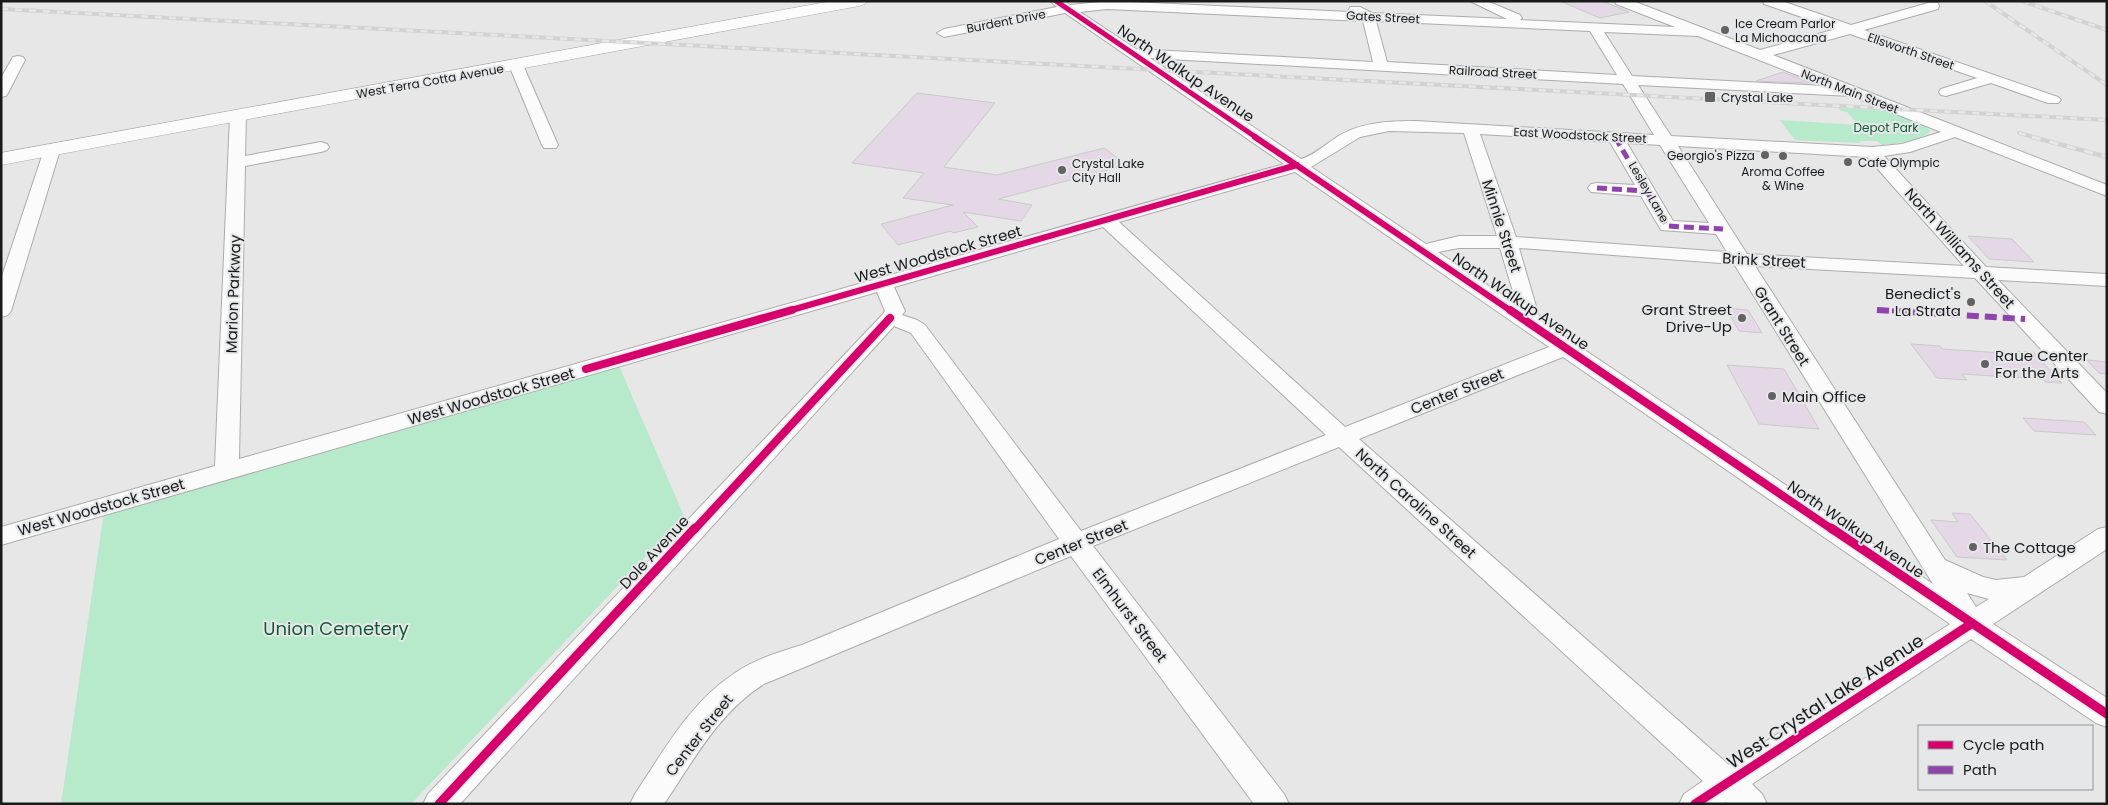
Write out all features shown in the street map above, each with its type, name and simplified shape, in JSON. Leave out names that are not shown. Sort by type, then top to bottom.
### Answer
[{"type":"main road","name":"West Terra Cotta Avenue","points":[[1,159],[859,1]]},
{"type":"street","points":[[1336,1],[1368,16],[1381,66]]},
{"type":"street","points":[[1476,1],[1527,24]]},
{"type":"street","name":"Ellsworth Street","points":[[1769,1],[2053,100]]},
{"type":"street","points":[[1759,55],[1933,6],[1918,1]]},
{"type":"street","name":"North Main Street","points":[[1629,2],[1700,32],[2107,191]]},
{"type":"street","name":"Gates Street","points":[[1062,5],[1168,4],[1700,32]]},
{"type":"street","name":"Burdent Drive","points":[[944,33],[1062,5]]},
{"type":"street","name":"North Walkup Avenue","points":[[1062,5],[1971,624],[2107,714]]},
{"type":"street","name":"Grant Street","points":[[1594,27],[1668,140],[1723,229],[1739,259],[1971,624]]},
{"type":"street","name":"Railroad Street","points":[[1131,52],[1854,92]]},
{"type":"street","points":[[1,93],[18,60]]},
{"type":"street","points":[[516,65],[550,145]]},
{"type":"street","points":[[1946,92],[1991,79]]},
{"type":"street","name":"Marion Parkway","points":[[227,472],[238,116]]},
{"type":"street","name":"East Woodstock Street","points":[[1297,165],[1319,158],[1345,139],[1366,130],[1395,126],[1872,152]]},
{"type":"street","name":"Minnie Street","points":[[1470,129],[1508,242],[1529,312],[1530,323]]},
{"type":"street","points":[[1872,152],[1904,149],[1955,132]]},
{"type":"street","name":"Lesley Lane","points":[[1615,137],[1667,226],[1723,229]]},
{"type":"street","points":[[237,162],[321,147]]},
{"type":"street","points":[[1,311],[52,150]]},
{"type":"street","name":"North Williams Street","points":[[1872,152],[1981,273],[2107,407]]},
{"type":"street","name":"West Woodstock Street","points":[[1,536],[1297,165]]},
{"type":"street","points":[[1596,188],[1647,191]]},
{"type":"street","name":"North Caroline Street","points":[[1106,220],[1750,804]]},
{"type":"street","name":"Brink Street","points":[[1424,251],[1441,245],[1460,242],[1508,242],[1739,259],[2107,280]]},
{"type":"street","points":[[882,284],[894,306],[895,311],[890,318]]},
{"type":"street","name":"Elmhurst Street","points":[[890,318],[910,324],[918,329],[1076,543],[1273,804]]},
{"type":"street","name":"Dole Avenue","points":[[439,804],[890,318]]},
{"type":"street","name":"Center Street","points":[[646,804],[720,703],[737,687],[759,673],[781,663],[810,654],[1076,543],[1566,348]]},
{"type":"street","name":"West Crystal Lake Avenue","points":[[1696,804],[2107,536]]},
{"type":"street","points":[[1934,565],[1978,586],[1996,590],[2028,587]]},
{"type":"green space","name":"Depot Park","points":[[1838,108],[1889,111],[1926,126],[1930,131],[1915,139],[1882,145],[1877,141],[1859,141],[1861,143],[1795,140],[1780,120],[1858,125],[1847,112],[1841,111]]},
{"type":"green space","name":"Union Cemetery","points":[[619,366],[684,516],[411,804],[61,804],[104,512]]},
{"type":"building","points":[[1560,1],[1602,1],[1629,12],[1600,18]]},
{"type":"building","points":[[1783,72],[1811,83],[1756,81]]},
{"type":"building","name":"Crystal Lake City Hall","points":[[917,93],[995,103],[944,167],[997,175],[1104,148],[1127,165],[998,199],[1032,205],[1021,221],[963,212],[978,227],[953,233],[951,231],[898,245],[881,224],[953,205],[903,198],[924,173],[852,163]]},
{"type":"building","points":[[1968,236],[2012,239],[2034,262],[1989,259]]},
{"type":"building","name":"Grant Street Drive-Up","points":[[1726,308],[1748,310],[1762,333],[1739,331]]},
{"type":"building","name":"Raue Center For the Arts","points":[[1911,344],[1940,346],[1942,349],[2019,354],[2017,351],[2034,353],[2062,383],[2045,382],[2043,379],[1962,374],[1967,380],[1937,378]]},
{"type":"building","points":[[2087,360],[2107,362],[2107,374],[2099,373]]},
{"type":"building","name":"Main Office","points":[[1727,365],[1784,369],[1819,429],[1759,424]]},
{"type":"building","points":[[2023,418],[2084,422],[2096,435],[2034,431]]},
{"type":"building","name":"The Cottage","points":[[1952,513],[1970,514],[2007,560],[1957,557],[1931,520],[1958,522]]},
{"type":"railway","points":[[1985,1],[2107,85]]},
{"type":"railway","points":[[2022,1],[2107,30]]},
{"type":"railway","points":[[1,9],[2107,120]]},
{"type":"railway","points":[[2019,133],[2037,138]]},
{"type":"railway","points":[[2032,137],[2107,157]]},
{"type":"marked path","points":[[1615,137],[1667,226],[1723,229]]},
{"type":"marked path","points":[[1597,188],[1647,191]]},
{"type":"marked path","points":[[1877,310],[2025,319]]},
{"type":"cycle path","points":[[1056,1],[1971,624],[2107,714]]},
{"type":"cycle path","points":[[586,369],[1297,165]]},
{"type":"cycle path","points":[[439,804],[890,318]]},
{"type":"cycle path","points":[[1695,804],[1971,624]]},
{"type":"place","name":"Ice Cream Parlor La Michoacana","points":[[1725,30]]},
{"type":"place","name":"Crystal Lake","points":[[1710,97]]},
{"type":"place","name":"Georgio's Pizza","points":[[1765,155]]},
{"type":"place","name":"Aroma Coffee & Wine","points":[[1783,156]]},
{"type":"place","name":"Cafe Olympic","points":[[1848,162]]},
{"type":"place","name":"Crystal Lake City Hall","points":[[1062,170]]},
{"type":"place","name":"Benedict's La Strata","points":[[1971,302]]},
{"type":"place","name":"Grant Street Drive-Up","points":[[1742,318]]},
{"type":"place","name":"Raue Center For the Arts","points":[[1985,364]]},
{"type":"place","name":"Main Office","points":[[1772,396]]},
{"type":"place","name":"The Cottage","points":[[1973,547]]}]
